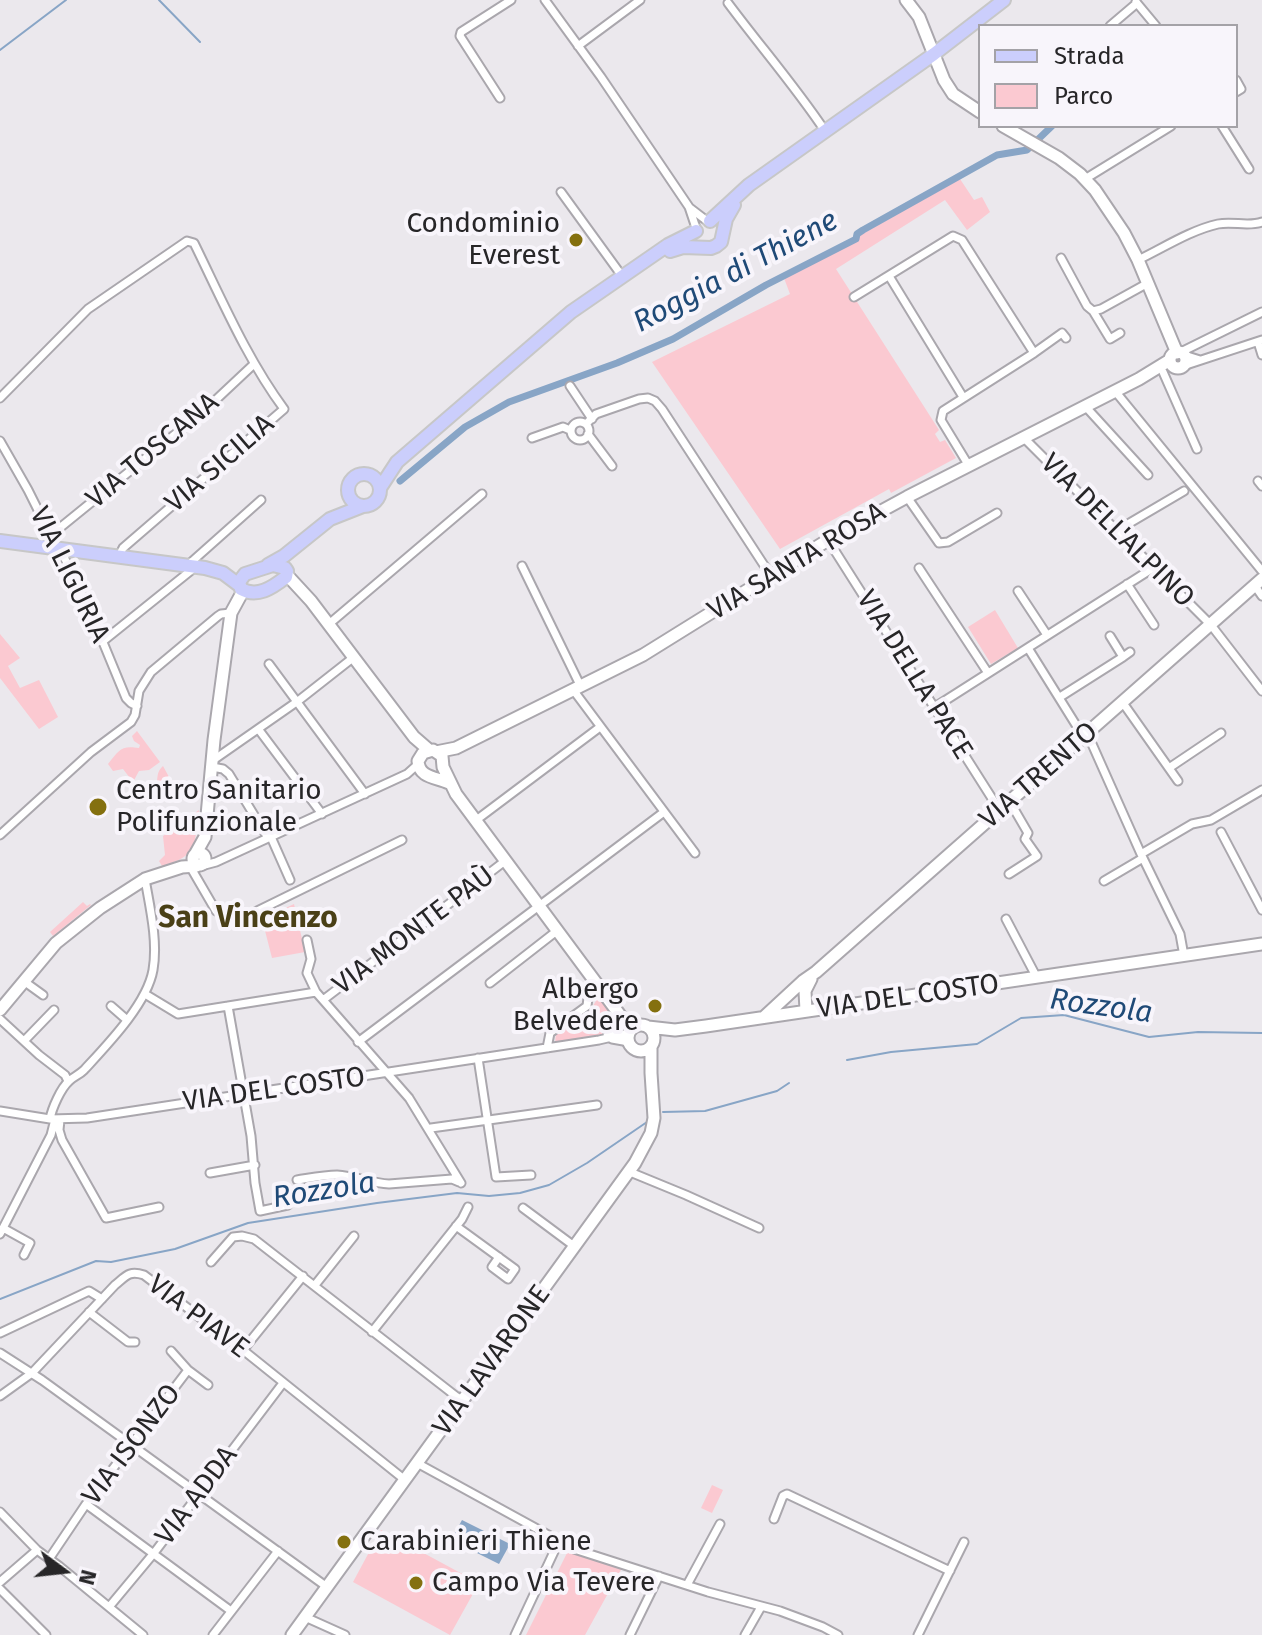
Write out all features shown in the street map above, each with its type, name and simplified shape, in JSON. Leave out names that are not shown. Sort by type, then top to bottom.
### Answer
[{"type":"main road","points":[[0,541],[196,566],[261,568],[302,542],[330,519],[375,501],[397,462],[571,312],[702,225],[742,192],[1004,0]]},
{"type":"main road","points":[[650,257],[683,247],[711,248],[718,245],[728,215],[742,192]]},
{"type":"main road","points":[[702,225],[719,225],[723,232]]},
{"type":"main road","points":[[702,225],[697,241],[703,247]]},
{"type":"main road","points":[[330,519],[348,494],[353,478],[397,462]]},
{"type":"main road","points":[[364,474],[376,479],[380,488]]},
{"type":"main road","points":[[348,494],[354,502],[363,506]]},
{"type":"main road","points":[[196,566],[223,573],[241,588],[260,592],[287,573],[291,558],[302,542]]},
{"type":"main road","points":[[241,588],[241,579],[245,574],[261,568],[277,565],[285,568],[287,573]]},
{"type":"street","points":[[500,98],[460,36],[461,32],[511,0]]},
{"type":"street","points":[[545,0],[702,225]]},
{"type":"street","points":[[578,46],[640,0]]},
{"type":"street","points":[[906,0],[919,17],[944,80],[953,94],[978,111]]},
{"type":"street","points":[[1112,24],[1136,2],[1154,24]]},
{"type":"street","points":[[728,3],[797,89],[825,131]]},
{"type":"street","points":[[1006,128],[1059,158],[1095,190],[1138,260],[1177,356]]},
{"type":"street","points":[[1085,179],[1168,128]]},
{"type":"street","points":[[1223,128],[1249,169]]},
{"type":"street","points":[[561,192],[622,276]]},
{"type":"street","points":[[1138,260],[1217,224],[1260,226]]},
{"type":"street","points":[[854,297],[953,236],[959,238],[1034,353]]},
{"type":"street","points":[[0,398],[88,309],[187,241],[194,243],[254,364]]},
{"type":"street","points":[[1061,258],[1087,306],[1110,339],[1120,333]]},
{"type":"street","points":[[889,276],[963,397]]},
{"type":"street","points":[[1093,311],[1148,283]]},
{"type":"street","points":[[1177,356],[1262,312]]},
{"type":"street","points":[[969,466],[941,420],[943,411],[1062,333],[1066,338]]},
{"type":"street","points":[[1177,356],[1200,360],[1260,341],[1262,355]]},
{"type":"street","name":"VIA SANTA ROSA","points":[[1139,379],[1163,372],[1177,356]]},
{"type":"street","name":"VIA SANTA ROSA","points":[[427,762],[643,655],[828,540],[1139,379],[1177,356]]},
{"type":"street","name":"VIA TOSCANA","points":[[51,535],[205,410],[254,364]]},
{"type":"street","name":"VIA SICILIA","points":[[119,556],[123,548],[284,409],[254,364]]},
{"type":"street","points":[[1163,372],[1197,449]]},
{"type":"street","points":[[532,438],[563,427],[579,440],[585,439],[589,421],[570,386]]},
{"type":"street","points":[[1115,391],[1262,571]]},
{"type":"street","points":[[570,430],[575,422],[589,421],[596,414],[639,399],[655,401],[771,576]]},
{"type":"street","points":[[1085,406],[1148,475]]},
{"type":"street","points":[[588,434],[612,466]]},
{"type":"street","name":"VIA DELL'ALPINO","points":[[1023,437],[1211,625],[1262,691]]},
{"type":"street","name":"VIA LIGURIA","points":[[0,441],[93,618],[126,698],[137,706]]},
{"type":"street","points":[[1116,531],[1184,491]]},
{"type":"street","points":[[329,624],[482,494]]},
{"type":"street","points":[[907,497],[939,543],[948,542],[997,513]]},
{"type":"street","points":[[102,642],[196,566],[261,500]]},
{"type":"street","name":"VIA DELLA PACE","points":[[828,540],[1000,811]]},
{"type":"street","points":[[522,566],[578,689],[600,727],[695,853]]},
{"type":"street","points":[[919,568],[988,673]]},
{"type":"street","points":[[935,707],[1153,568]]},
{"type":"street","points":[[287,573],[414,737],[427,762],[449,783],[636,1034],[644,1050],[675,1030]]},
{"type":"street","points":[[1127,584],[1154,625]]},
{"type":"street","points":[[274,585],[291,590],[317,610]]},
{"type":"street","name":"VIA TRENTO","points":[[764,1017],[1211,625],[1260,587]]},
{"type":"street","points":[[241,588],[226,614],[205,837],[195,862],[213,907],[216,911],[241,919],[402,840]]},
{"type":"street","points":[[1018,591],[1047,635]]},
{"type":"street","points":[[0,835],[91,752],[131,722],[139,691],[151,672],[260,592]]},
{"type":"street","points":[[1060,697],[1127,655],[1110,636]]},
{"type":"street","points":[[1028,648],[1077,727],[1092,744],[1180,934],[1184,956]]},
{"type":"street","points":[[212,764],[354,657]]},
{"type":"street","points":[[269,664],[365,794]]},
{"type":"street","points":[[1123,703],[1178,781]]},
{"type":"street","points":[[475,821],[600,727]]},
{"type":"street","points":[[259,730],[322,814]]},
{"type":"street","points":[[1169,768],[1221,733]]},
{"type":"street","name":"VIA SANTA ROSA","points":[[443,765],[456,748]]},
{"type":"street","points":[[0,1010],[71,930],[123,891],[145,879],[195,862],[219,860],[442,756],[449,783]]},
{"type":"street","points":[[212,764],[229,774],[270,838],[290,880]]},
{"type":"street","points":[[1104,881],[1192,824],[1211,820],[1262,790]]},
{"type":"street","points":[[1009,874],[1037,856],[1025,839],[1028,833],[1010,802]]},
{"type":"street","points":[[358,1042],[664,812]]},
{"type":"street","points":[[1221,832],[1262,910]]},
{"type":"street","name":"VIA MONTE PAÙ","points":[[323,1000],[505,861]]},
{"type":"street","points":[[145,879],[154,939],[149,986],[136,1010],[80,1075],[68,1081],[54,1105],[62,1140],[106,1218],[159,1207]]},
{"type":"street","points":[[1006,919],[1037,978]]},
{"type":"street","points":[[490,983],[558,930]]},
{"type":"street","points":[[297,1180],[335,1175],[367,1179],[379,1184],[452,1179],[461,1183],[409,1098],[316,992],[307,973],[311,959],[307,940]]},
{"type":"street","name":"VIA DEL COSTO","points":[[0,1111],[55,1119],[87,1118],[602,1039],[621,1040],[636,1034],[1262,944]]},
{"type":"street","points":[[806,1011],[805,991],[816,972]]},
{"type":"street","points":[[25,982],[43,995]]},
{"type":"street","points":[[145,994],[178,1014],[316,992]]},
{"type":"street","points":[[547,1048],[550,1033],[587,1006],[588,998],[584,992]]},
{"type":"street","points":[[789,994],[788,1002],[793,1013]]},
{"type":"street","points":[[602,1039],[614,1032],[617,1026],[613,1004]]},
{"type":"street","points":[[111,1006],[127,1020]]},
{"type":"street","points":[[228,1006],[260,1211],[288,1205]]},
{"type":"street","points":[[24,1041],[54,1010]]},
{"type":"street","points":[[0,1019],[65,1075],[68,1081]]},
{"type":"street","points":[[636,1034],[653,1033],[652,1044]]},
{"type":"street","name":"VIA LAVARONE","points":[[636,1034],[651,1073]]},
{"type":"street","name":"VIA LAVARONE","points":[[292,1635],[630,1172],[651,1133],[654,1118],[652,1044]]},
{"type":"street","points":[[478,1058],[496,1177],[531,1175]]},
{"type":"street","points":[[431,1128],[597,1105]]},
{"type":"street","points":[[24,1255],[30,1243],[1,1231],[51,1135],[55,1119]]},
{"type":"street","points":[[210,1173],[255,1165]]},
{"type":"street","points":[[630,1172],[759,1228]]},
{"type":"street","points":[[372,1332],[462,1219],[468,1207]]},
{"type":"street","points":[[523,1208],[574,1246]]},
{"type":"street","points":[[456,1226],[499,1257]]},
{"type":"street","points":[[315,1285],[354,1236]]},
{"type":"street","points":[[211,1262],[233,1237],[254,1239],[463,1400]]},
{"type":"street","name":"VIA PIAVE","points":[[0,1396],[32,1373],[130,1273],[144,1275],[405,1480]]},
{"type":"street","points":[[243,1350],[303,1276]]},
{"type":"street","points":[[0,1333],[89,1291],[102,1299]]},
{"type":"street","points":[[89,1312],[128,1342],[135,1342]]},
{"type":"street","name":"VIA ISONZO","points":[[171,1351],[188,1370],[208,1385]]},
{"type":"street","points":[[0,1353],[327,1587]]},
{"type":"street","name":"VIA ISONZO","points":[[49,1559],[86,1504],[188,1370]]},
{"type":"street","name":"VIA ADDA","points":[[109,1607],[154,1553],[283,1383]]},
{"type":"street","points":[[417,1463],[574,1549],[780,1611],[838,1635]]},
{"type":"street","points":[[774,1519],[783,1496],[787,1494],[950,1571]]},
{"type":"street","points":[[86,1504],[231,1611]]},
{"type":"street","points":[[0,1512],[37,1550],[143,1635]]},
{"type":"street","points":[[687,1585],[720,1524]]},
{"type":"street","points":[[515,1635],[559,1541]]},
{"type":"street","points":[[918,1635],[964,1542]]},
{"type":"street","points":[[0,1582],[37,1550]]},
{"type":"street","points":[[213,1635],[278,1551]]},
{"type":"street","points":[[630,1635],[659,1576]]},
{"type":"street","points":[[0,1589],[46,1635]]},
{"type":"street","points":[[745,1635],[761,1607]]},
{"type":"street","points":[[305,1617],[345,1635]]},
{"type":"green space","points":[[960,179],[974,200],[982,197],[990,212],[967,230],[945,200],[836,269],[939,430],[935,434],[940,442],[945,440],[956,458],[891,493],[889,489],[780,549],[652,362],[790,294],[784,278]]},
{"type":"green space","points":[[995,610],[1018,648],[991,664],[968,627]]},
{"type":"green space","points":[[0,634],[20,658],[8,666],[20,688],[39,680],[58,717],[39,729],[0,678]]},
{"type":"green space","points":[[137,731],[160,762],[149,770],[139,771],[133,782],[123,769],[113,771],[108,764],[121,750],[139,748],[132,736]]},
{"type":"green space","points":[[163,766],[175,788],[161,799],[154,790]]},
{"type":"green space","points":[[199,810],[195,840],[189,853],[162,866],[159,861],[165,855],[163,836]]},
{"type":"green space","points":[[83,902],[91,905],[53,936],[50,932]]},
{"type":"green space","points":[[294,904],[305,952],[272,958],[262,919]]},
{"type":"green space","points":[[600,994],[615,1019],[615,1025],[607,1034],[555,1043],[556,1034],[593,1006]]},
{"type":"green space","points":[[712,1485],[723,1490],[712,1513],[701,1508]]},
{"type":"green space","name":"Campo Via Tevere","points":[[381,1530],[479,1583],[450,1635],[353,1582]]},
{"type":"green space","points":[[568,1551],[622,1568],[585,1635],[526,1635]]},
{"type":"water","points":[[462,1520],[510,1544],[499,1564],[451,1540]]},
{"type":"waterway","points":[[0,50],[66,0]]},
{"type":"waterway","points":[[159,0],[200,42]]},
{"type":"waterway","name":"Roggia di Thiene","points":[[400,481],[465,427],[509,402],[673,339],[766,285],[856,239],[863,230],[997,155],[1027,150],[1050,128]]},
{"type":"waterway","name":"Rozzola","points":[[847,1060],[891,1052],[977,1044],[1021,1018],[1064,1015],[1149,1037],[1198,1032],[1262,1033]]},
{"type":"waterway","name":"Rozzola","points":[[663,1112],[705,1111],[777,1091],[789,1083]]},
{"type":"waterway","name":"Rozzola","points":[[0,1299],[96,1261],[111,1262],[175,1249],[248,1223],[457,1193],[489,1196],[520,1193],[549,1185],[647,1122]]},
{"type":"place","name":"Condominio Everest","points":[[576,240]]},
{"type":"place","name":"Centro Sanitario Polifunzionale","points":[[98,807]]},
{"type":"place","name":"Albergo Belvedere","points":[[655,1006]]},
{"type":"place","name":"Carabinieri Thiene","points":[[344,1542]]},
{"type":"place","name":"Campo Via Tevere","points":[[416,1583]]},
{"type":"district","name":"San Vincenzo","points":[[248,919]]}]
